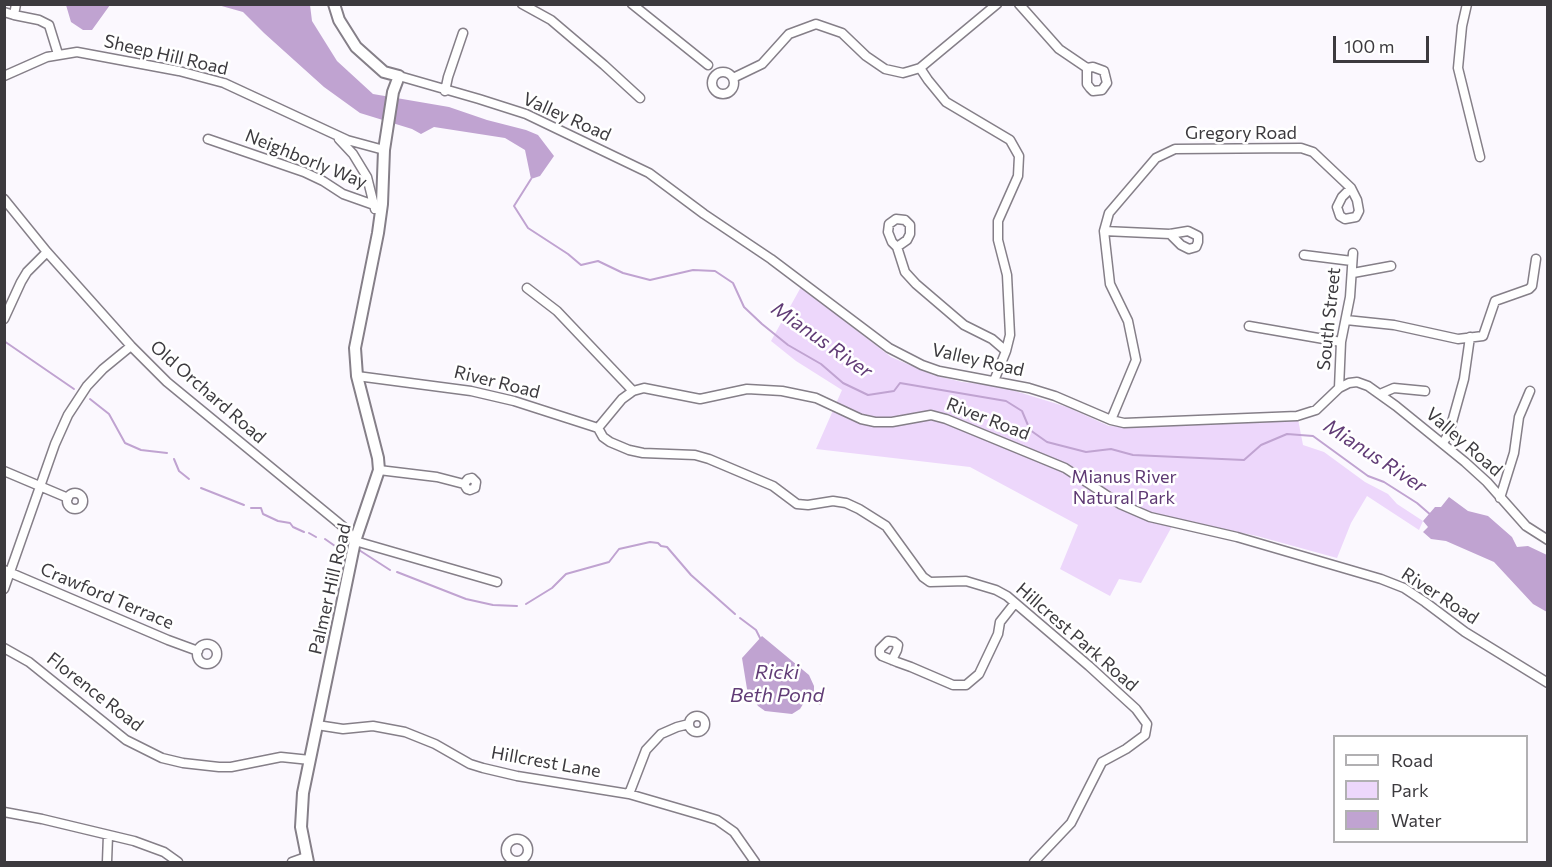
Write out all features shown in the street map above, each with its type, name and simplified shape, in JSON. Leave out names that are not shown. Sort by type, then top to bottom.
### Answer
[{"type":"main road","name":"Valley Road","points":[[334,4],[339,20],[356,47],[384,72],[399,76]]},
{"type":"main road","name":"Palmer Hill Road","points":[[307,860],[301,827],[301,805],[355,541],[379,470],[357,376],[356,348],[380,222],[384,150],[393,92],[399,76]]},
{"type":"street","points":[[16,4],[9,14],[39,20],[48,25],[58,54]]},
{"type":"street","points":[[522,4],[551,20],[604,64],[640,98]]},
{"type":"street","points":[[632,4],[708,65]]},
{"type":"street","points":[[733,78],[762,64],[789,34],[816,24],[842,33],[866,56],[885,69],[903,73],[920,68],[997,4]]},
{"type":"street","points":[[1019,4],[1059,49],[1087,68]]},
{"type":"street","points":[[1467,4],[1457,60],[1458,74],[1480,156]]},
{"type":"street","points":[[445,91],[463,33]]},
{"type":"street","name":"Sheep Hill Road","points":[[4,76],[58,54],[86,53],[196,75],[239,90],[347,140],[384,150]]},
{"type":"street","points":[[920,68],[946,102],[1010,140],[1019,156],[1018,176],[998,221],[998,240],[1007,285],[1010,335],[994,381]]},
{"type":"street","name":"Valley Road","points":[[399,76],[526,114],[649,173],[704,214],[771,259],[890,348],[939,371],[994,381],[1055,396],[1111,420],[1124,423],[1297,416],[1316,410],[1339,388],[1349,383],[1358,382],[1368,386],[1443,443],[1487,482],[1526,526],[1548,540]]},
{"type":"street","points":[[335,134],[352,153],[367,177],[374,205]]},
{"type":"street","name":"Neighborly Way","points":[[208,140],[304,172],[343,194],[374,205],[380,222]]},
{"type":"street","name":"Gregory Road","points":[[1104,231],[1109,213],[1156,158],[1175,149],[1300,148],[1313,152],[1351,188]]},
{"type":"street","name":"Old Orchard Road","points":[[4,199],[47,252],[131,346],[167,382],[346,529],[355,541]]},
{"type":"street","points":[[1111,420],[1136,360],[1128,321],[1110,284],[1104,231],[1170,234]]},
{"type":"street","points":[[897,248],[904,272],[916,284],[964,325],[992,339],[1006,351]]},
{"type":"street","points":[[4,319],[27,272],[47,252]]},
{"type":"street","name":"South Street","points":[[1304,255],[1352,257],[1353,273],[1341,342],[1339,388]]},
{"type":"street","points":[[1346,320],[1394,325],[1450,338],[1484,336],[1495,302],[1532,286],[1536,259]]},
{"type":"street","points":[[1353,273],[1391,266]]},
{"type":"street","points":[[527,288],[557,311],[633,391],[622,399],[598,428]]},
{"type":"street","points":[[1249,326],[1341,342]]},
{"type":"street","points":[[1443,443],[1449,433],[1464,379],[1470,337]]},
{"type":"street","points":[[4,589],[8,571],[55,444],[74,404],[103,369],[131,346]]},
{"type":"street","name":"River Road","points":[[357,376],[471,391],[514,401],[598,428]]},
{"type":"street","name":"River Road","points":[[633,391],[644,388],[654,389],[700,399],[747,389],[782,390],[816,398],[861,419],[875,422],[892,422],[931,416],[946,418],[1065,468],[1119,504],[1150,517],[1237,537],[1381,579],[1404,588],[1465,632],[1548,683]]},
{"type":"street","points":[[1380,394],[1394,388],[1425,391]]},
{"type":"street","points":[[1500,498],[1514,453],[1519,417],[1530,391]]},
{"type":"street","name":"Hillcrest Park Road","points":[[598,428],[610,442],[629,450],[643,453],[696,455],[709,459],[773,486],[797,504],[808,505],[833,501],[852,506],[886,526],[923,577],[930,582],[966,581],[996,590],[1015,603],[1122,696],[1136,710],[1147,728],[1143,738],[1102,762],[1071,823],[1034,862]]},
{"type":"street","points":[[379,470],[437,477],[464,484]]},
{"type":"street","points":[[4,471],[68,498]]},
{"type":"street","points":[[355,541],[497,582]]},
{"type":"street","name":"Crawford Terrace","points":[[8,571],[198,651]]},
{"type":"street","points":[[892,660],[953,685],[966,685],[979,674],[998,634],[1000,622],[1015,603]]},
{"type":"street","name":"Florence Road","points":[[4,648],[29,662],[126,740],[162,758],[219,767],[231,767],[281,757],[310,760]]},
{"type":"street","points":[[629,794],[646,750],[662,734],[689,724]]},
{"type":"street","name":"Hillcrest Lane","points":[[317,725],[343,729],[368,726],[389,728],[419,736],[470,764],[483,768],[517,776],[629,794],[717,820],[734,832],[755,862]]},
{"type":"street","points":[[4,812],[42,819],[151,847],[164,852],[178,862]]},
{"type":"street","points":[[107,862],[108,835]]},
{"type":"street","points":[[292,862],[307,860]]},
{"type":"green space","name":"Mianus River Natural Park","points":[[801,287],[891,357],[933,375],[962,382],[999,386],[1067,407],[1109,426],[1143,427],[1298,419],[1303,445],[1324,452],[1365,482],[1388,494],[1397,504],[1423,521],[1419,530],[1367,496],[1351,523],[1337,558],[1257,536],[1176,519],[1141,583],[1119,579],[1110,596],[1060,569],[1078,525],[970,467],[816,449],[842,390],[796,361],[771,341]]},
{"type":"water","points":[[66,4],[110,5],[92,30],[83,30],[71,22]]},
{"type":"water","points":[[218,5],[310,5],[312,21],[337,61],[373,94],[449,107],[526,130],[538,135],[554,156],[540,176],[531,179],[525,150],[505,138],[434,127],[421,134],[360,113],[324,87],[243,12]]},
{"type":"water","points":[[1449,497],[1468,511],[1488,516],[1512,537],[1517,547],[1528,546],[1547,555],[1547,612],[1533,604],[1494,562],[1446,541],[1431,539],[1423,532],[1428,527],[1423,521],[1435,507],[1441,507]]},
{"type":"water","name":"Ricki Beth Pond","points":[[762,636],[809,675],[814,686],[814,692],[808,696],[800,709],[792,714],[765,711],[758,706],[747,689],[742,658]]},
{"type":"waterway","name":"Mianus River","points":[[531,179],[514,206],[528,228],[581,265],[598,261],[623,273],[650,280],[693,270],[715,271],[733,283],[744,307],[762,324],[788,345],[821,364],[843,383],[868,395],[894,391],[900,383],[1006,401],[1022,411],[1030,430],[1047,442],[1086,452],[1111,449],[1133,455],[1244,460],[1261,445],[1287,434],[1313,436],[1368,476],[1384,482],[1417,503],[1432,516]]},
{"type":"waterway","points":[[4,341],[74,389]]},
{"type":"waterway","points":[[90,399],[109,414],[125,443],[141,450],[167,453]]},
{"type":"waterway","points":[[174,459],[179,471],[189,479]]},
{"type":"waterway","points":[[201,488],[244,505]]},
{"type":"waterway","points":[[251,508],[261,508],[263,514],[278,521],[290,523],[304,532]]},
{"type":"waterway","points":[[309,533],[316,537]]},
{"type":"waterway","points":[[325,539],[335,546],[346,548]]},
{"type":"waterway","points":[[526,604],[552,588],[566,574],[609,562],[619,549],[650,542],[667,547],[691,575],[735,614]]},
{"type":"waterway","points":[[359,550],[390,570]]},
{"type":"waterway","points":[[397,572],[466,599],[493,605],[517,606]]},
{"type":"waterway","points":[[740,618],[756,630],[760,638]]},
{"type":"waterway","points":[[809,694],[820,704]]}]
